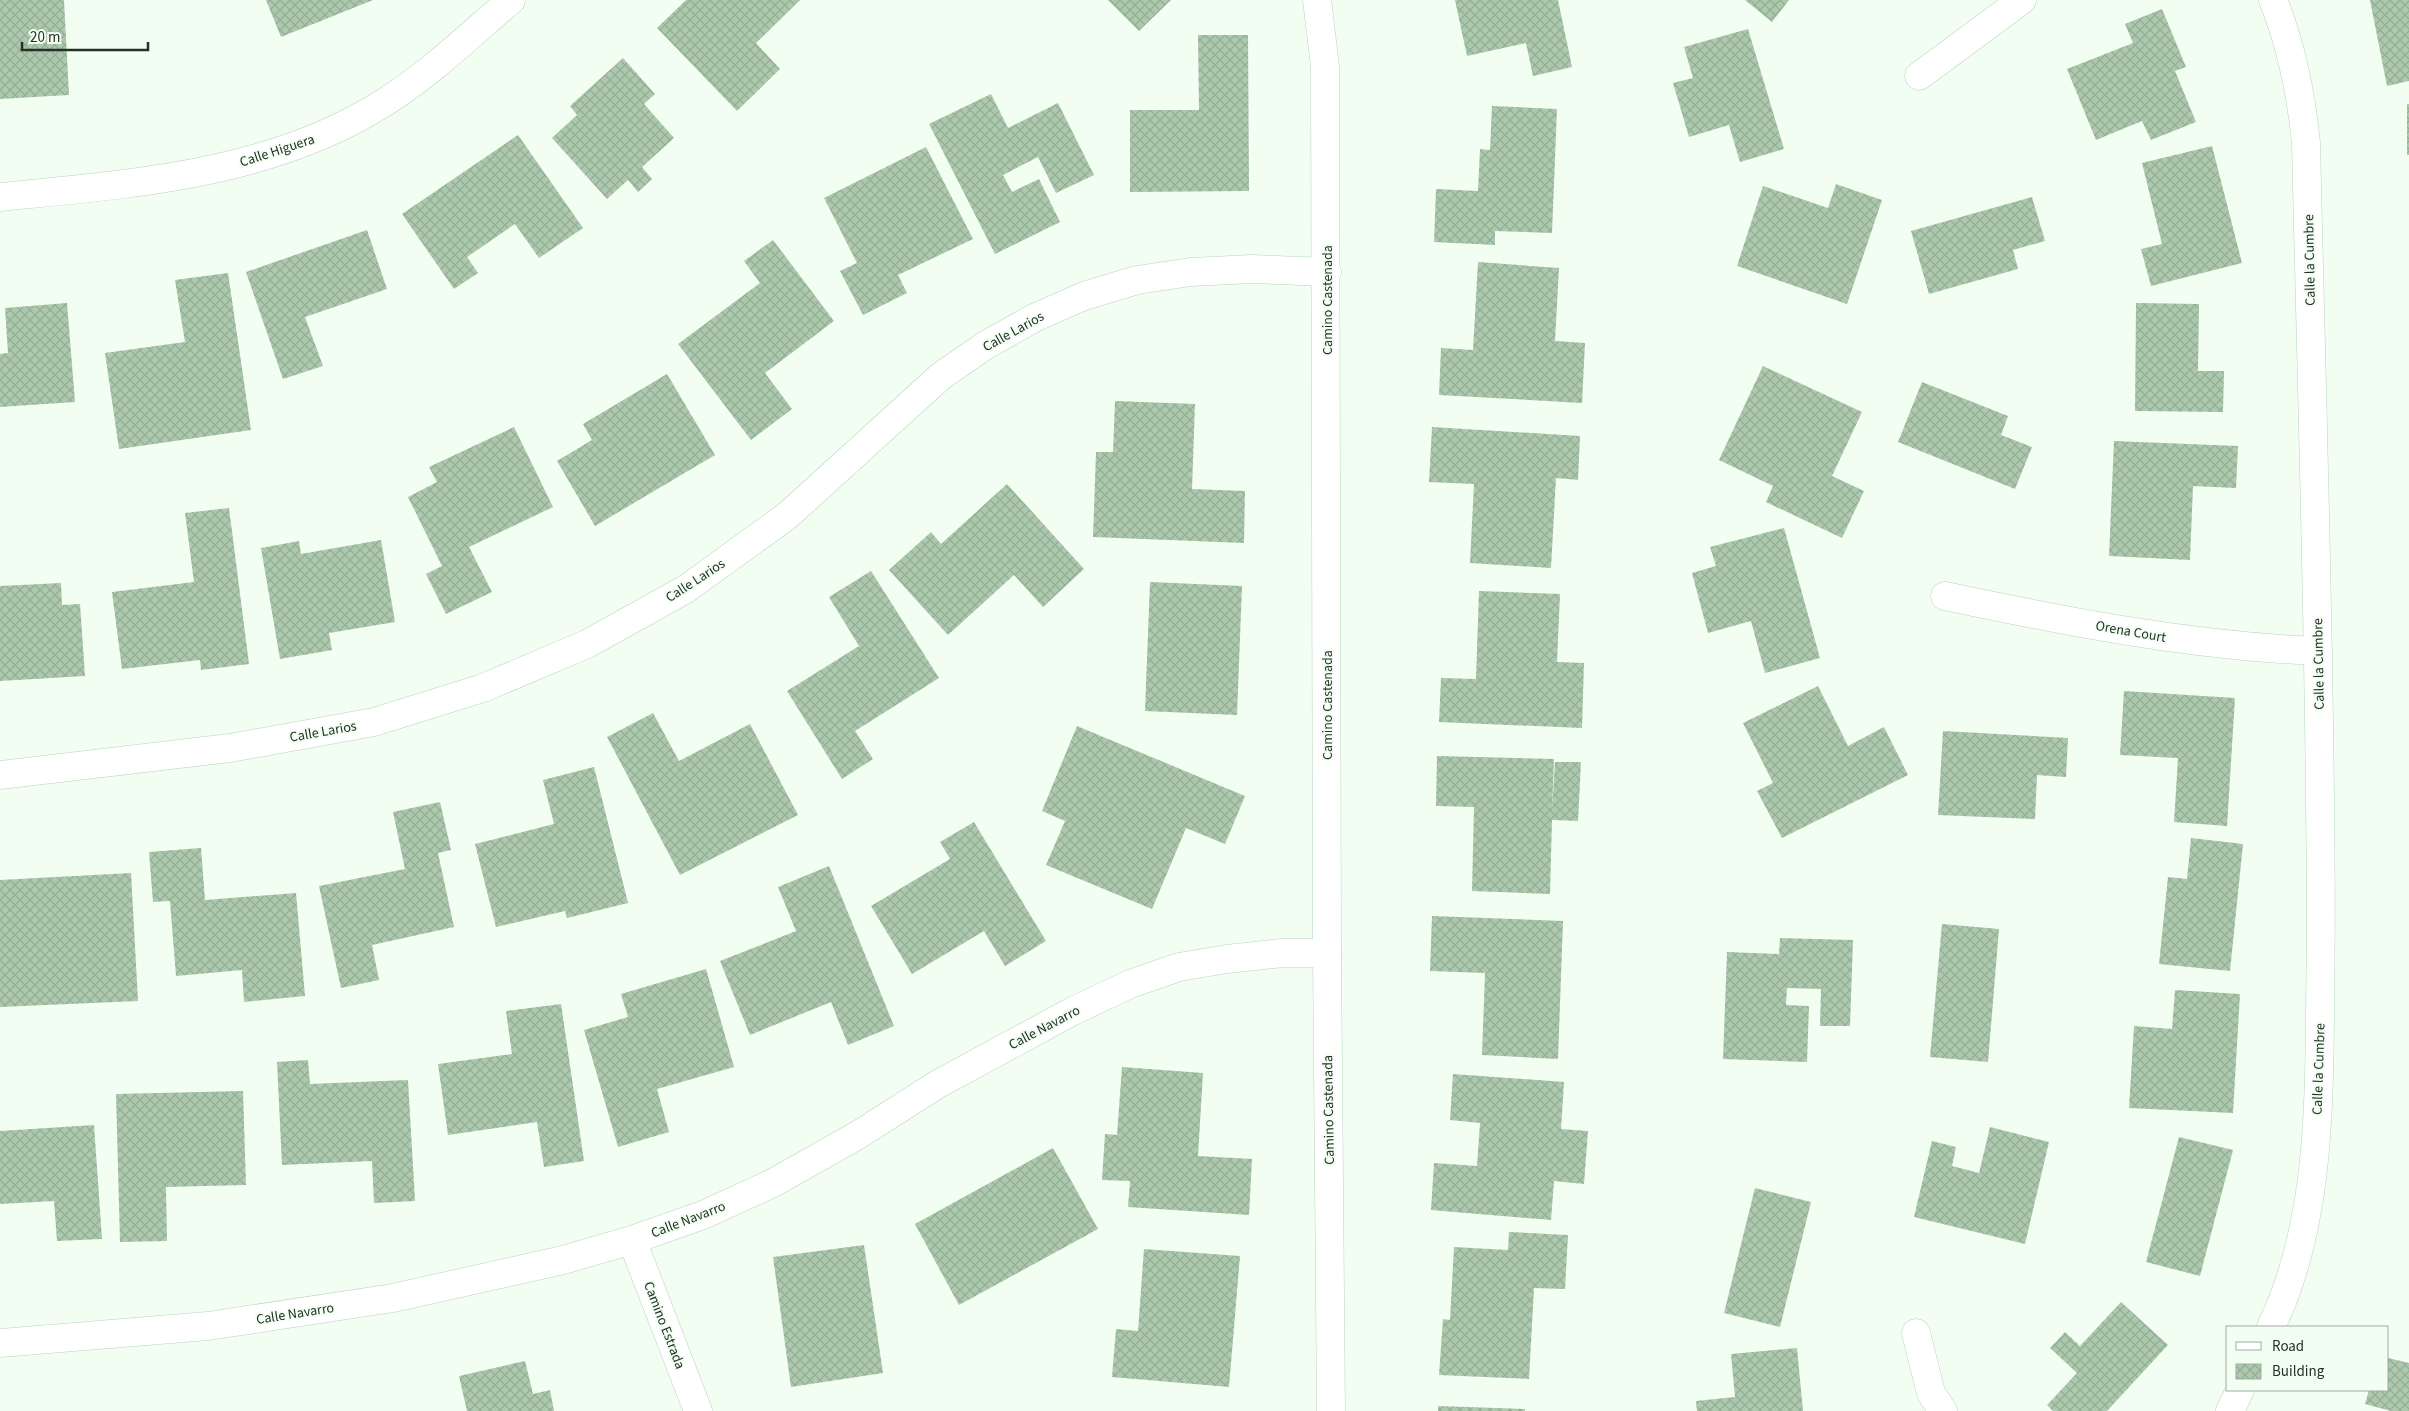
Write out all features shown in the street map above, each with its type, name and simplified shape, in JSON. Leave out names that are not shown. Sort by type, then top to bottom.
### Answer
[{"type":"street","name":"Calle Higuera","points":[[0,197],[126,184],[244,162],[294,147],[348,123],[385,102],[428,72],[511,0]]},
{"type":"street","name":"Camino Castenada","points":[[1317,0],[1325,66],[1327,272],[1327,953],[1331,1411]]},
{"type":"street","points":[[1919,76],[2022,0]]},
{"type":"street","name":"Calle la Cumbre","points":[[2271,1326],[2281,1306],[2298,1253],[2310,1191],[2319,1090],[2322,913],[2306,143],[2295,63],[2272,0]]},
{"type":"street","name":"Calle Larios","points":[[0,775],[230,748],[374,722],[483,688],[587,644],[686,589],[788,516],[941,376],[986,345],[1034,318],[1084,296],[1137,280],[1191,272],[1252,269],[1327,272]]},
{"type":"street","name":"Orena Court","points":[[1945,596],[2032,614],[2171,638],[2264,649],[2318,651]]},
{"type":"street","name":"Calle Navarro","points":[[0,1343],[208,1326],[393,1298],[534,1267],[632,1240],[703,1215],[773,1183],[858,1135],[938,1084],[1073,1011],[1130,984],[1179,967],[1228,959],[1283,953],[1327,953]]},
{"type":"street","name":"Camino Estrada","points":[[632,1240],[698,1411]]},
{"type":"street","points":[[1916,1333],[1931,1393],[1942,1411]]},
{"type":"street","points":[[2230,1411],[2240,1391]]},
{"type":"building","points":[[0,0],[64,0],[69,95],[0,99]]},
{"type":"building","points":[[266,0],[373,0],[281,37]]},
{"type":"building","points":[[686,0],[800,0],[756,43],[780,69],[737,111],[657,28]]},
{"type":"building","points":[[1108,0],[1171,0],[1139,31]]},
{"type":"building","points":[[1455,0],[1558,0],[1572,67],[1533,76],[1526,43],[1467,56]]},
{"type":"building","points":[[1745,0],[1789,0],[1772,22]]},
{"type":"building","points":[[2370,0],[2409,0],[2409,81],[2387,86]]},
{"type":"building","points":[[2162,9],[2186,67],[2175,71],[2196,122],[2151,140],[2142,121],[2096,140],[2067,69],[2133,43],[2125,24]]},
{"type":"building","points":[[1748,29],[1784,149],[1740,162],[1729,125],[1689,137],[1673,83],[1693,78],[1684,47]]},
{"type":"building","points":[[1198,35],[1248,35],[1249,191],[1130,192],[1130,110],[1199,110]]},
{"type":"building","points":[[623,58],[655,94],[644,104],[674,138],[642,167],[652,179],[638,192],[628,180],[607,199],[552,138],[577,115],[570,106]]},
{"type":"building","points":[[991,94],[1008,128],[1058,103],[1094,175],[1056,193],[1038,157],[1003,175],[1012,192],[1039,179],[1060,222],[995,254],[929,124]]},
{"type":"building","points":[[2407,104],[2409,104],[2409,155],[2407,155]]},
{"type":"building","points":[[1492,106],[1557,109],[1552,233],[1495,231],[1495,245],[1434,242],[1436,189],[1478,191],[1480,149],[1490,150]]},
{"type":"building","points":[[518,135],[583,228],[539,258],[515,224],[467,257],[478,273],[454,289],[402,214]]},
{"type":"building","points":[[2212,146],[2242,263],[2151,286],[2141,249],[2162,244],[2142,163]]},
{"type":"building","points":[[926,147],[973,239],[898,275],[907,293],[863,315],[840,271],[857,263],[824,198]]},
{"type":"building","points":[[1836,184],[1882,200],[1847,304],[1737,266],[1763,186],[1828,208]]},
{"type":"building","points":[[2032,197],[2045,241],[2013,250],[2018,269],[1929,294],[1911,231]]},
{"type":"building","points":[[367,230],[387,289],[305,317],[323,366],[283,379],[246,272]]},
{"type":"building","points":[[773,240],[834,321],[765,373],[792,409],[751,440],[678,344],[760,283],[744,261]]},
{"type":"building","points":[[1478,262],[1559,268],[1555,341],[1585,343],[1582,403],[1439,395],[1441,348],[1473,350]]},
{"type":"building","points":[[228,273],[251,430],[119,449],[105,353],[185,342],[175,280]]},
{"type":"building","points":[[67,303],[75,402],[0,407],[0,354],[8,353],[5,308]]},
{"type":"building","points":[[2136,303],[2199,304],[2198,371],[2224,371],[2223,412],[2135,411]]},
{"type":"building","points":[[1763,366],[1862,412],[1832,476],[1864,491],[1842,538],[1766,502],[1773,486],[1719,460]]},
{"type":"building","points":[[667,374],[715,455],[595,526],[557,461],[592,440],[583,424]]},
{"type":"building","points":[[1922,382],[2008,416],[2001,435],[2032,447],[2015,489],[1898,442]]},
{"type":"building","points":[[1115,401],[1195,404],[1192,489],[1245,491],[1244,543],[1093,537],[1096,452],[1113,452]]},
{"type":"building","points":[[514,427],[553,507],[469,547],[492,592],[446,614],[426,574],[442,566],[408,497],[437,482],[429,467]]},
{"type":"building","points":[[1432,427],[1580,436],[1578,480],[1556,478],[1551,568],[1470,563],[1474,484],[1429,482]]},
{"type":"building","points":[[2114,441],[2238,446],[2236,488],[2193,486],[2190,560],[2109,556]]},
{"type":"building","points":[[1007,484],[1084,569],[1043,607],[1014,575],[948,635],[889,570],[931,532],[941,544]]},
{"type":"building","points":[[229,508],[249,664],[201,670],[200,660],[122,669],[112,592],[194,582],[185,513]]},
{"type":"building","points":[[1784,528],[1820,658],[1765,673],[1751,621],[1708,633],[1692,573],[1716,566],[1710,547]]},
{"type":"building","points":[[381,540],[395,622],[329,633],[332,650],[280,659],[261,548],[299,541],[301,554]]},
{"type":"building","points":[[871,571],[939,678],[855,731],[873,759],[842,779],[787,691],[859,646],[829,597]]},
{"type":"building","points":[[1150,582],[1242,586],[1237,715],[1145,711]]},
{"type":"building","points":[[61,583],[62,605],[80,604],[85,676],[0,681],[0,586]]},
{"type":"building","points":[[1479,591],[1560,594],[1557,662],[1584,663],[1582,728],[1439,722],[1441,678],[1476,679]]},
{"type":"building","points":[[1818,686],[1848,746],[1884,727],[1908,775],[1782,838],[1757,791],[1773,783],[1743,723]]},
{"type":"building","points":[[2124,691],[2235,698],[2227,826],[2174,822],[2178,758],[2120,755]]},
{"type":"building","points":[[653,713],[679,761],[750,724],[798,815],[680,875],[607,737]]},
{"type":"building","points":[[1077,726],[1245,796],[1225,844],[1186,828],[1152,909],[1046,865],[1065,821],[1042,811]]},
{"type":"building","points":[[1943,731],[2068,738],[2066,777],[2037,775],[2035,819],[1938,815]]},
{"type":"building","points":[[1437,756],[1554,759],[1552,811],[1555,762],[1581,762],[1578,821],[1552,820],[1550,894],[1472,891],[1474,807],[1436,806]]},
{"type":"building","points":[[594,767],[628,903],[567,918],[565,911],[496,927],[475,844],[554,824],[543,780]]},
{"type":"building","points":[[440,802],[451,850],[438,853],[454,927],[372,945],[379,980],[341,988],[319,886],[405,869],[393,812]]},
{"type":"building","points":[[974,822],[1046,941],[1005,966],[984,931],[912,974],[871,906],[950,859],[940,842]]},
{"type":"building","points":[[2191,838],[2243,844],[2230,971],[2159,964],[2168,877],[2187,879]]},
{"type":"building","points":[[201,848],[205,900],[296,893],[305,996],[244,1002],[242,970],[176,976],[170,901],[153,902],[149,852]]},
{"type":"building","points":[[829,866],[894,1026],[848,1045],[831,1002],[750,1035],[720,961],[796,931],[778,887]]},
{"type":"building","points":[[131,873],[138,1001],[0,1007],[0,880]]},
{"type":"building","points":[[1432,916],[1563,921],[1558,1059],[1482,1055],[1485,973],[1430,971]]},
{"type":"building","points":[[1942,924],[1999,929],[1988,1062],[1930,1057]]},
{"type":"building","points":[[1780,938],[1853,940],[1850,1026],[1820,1026],[1821,989],[1787,988],[1786,1005],[1809,1006],[1807,1062],[1723,1059],[1727,952],[1779,954]]},
{"type":"building","points":[[706,969],[734,1067],[657,1089],[669,1132],[618,1147],[584,1030],[628,1017],[621,994]]},
{"type":"building","points":[[2175,990],[2240,994],[2233,1113],[2129,1108],[2134,1026],[2172,1029]]},
{"type":"building","points":[[561,1004],[584,1161],[544,1167],[537,1122],[448,1135],[438,1064],[512,1054],[506,1011]]},
{"type":"building","points":[[308,1060],[310,1084],[408,1080],[415,1201],[374,1203],[372,1161],[282,1165],[277,1062]]},
{"type":"building","points":[[1122,1067],[1203,1073],[1198,1156],[1252,1159],[1249,1215],[1128,1207],[1130,1181],[1102,1180],[1105,1134],[1117,1135]]},
{"type":"building","points":[[1453,1074],[1564,1082],[1561,1129],[1588,1131],[1584,1184],[1554,1181],[1551,1220],[1431,1210],[1434,1163],[1477,1166],[1480,1123],[1450,1120]]},
{"type":"building","points":[[243,1091],[246,1185],[166,1187],[167,1241],[120,1242],[116,1094]]},
{"type":"building","points":[[94,1125],[102,1239],[57,1241],[54,1201],[0,1204],[0,1131]]},
{"type":"building","points":[[1990,1127],[2049,1142],[2025,1244],[1914,1217],[1932,1141],[1956,1147],[1952,1166],[1979,1173]]},
{"type":"building","points":[[2179,1137],[2233,1150],[2200,1276],[2146,1262]]},
{"type":"building","points":[[1053,1148],[1098,1229],[959,1305],[915,1224]]},
{"type":"building","points":[[1755,1188],[1811,1202],[1780,1327],[1724,1313]]},
{"type":"building","points":[[1509,1232],[1568,1235],[1565,1289],[1534,1288],[1529,1379],[1439,1375],[1443,1319],[1450,1320],[1454,1247],[1508,1250]]},
{"type":"building","points":[[864,1245],[883,1373],[791,1387],[773,1257]]},
{"type":"building","points":[[1144,1249],[1240,1256],[1229,1387],[1112,1377],[1116,1329],[1138,1331]]},
{"type":"building","points":[[2121,1302],[2168,1345],[2107,1411],[2053,1411],[2047,1405],[2077,1373],[2050,1348],[2065,1332],[2080,1346]]},
{"type":"building","points":[[1797,1348],[1803,1411],[1697,1411],[1696,1401],[1735,1397],[1731,1354]]},
{"type":"building","points":[[2389,1358],[2409,1363],[2409,1411],[2391,1411],[2365,1404],[2369,1391],[2389,1391]]},
{"type":"building","points":[[525,1361],[533,1394],[550,1390],[554,1411],[467,1411],[459,1376]]},
{"type":"building","points":[[1438,1406],[1525,1409],[1525,1411],[1438,1411]]}]
